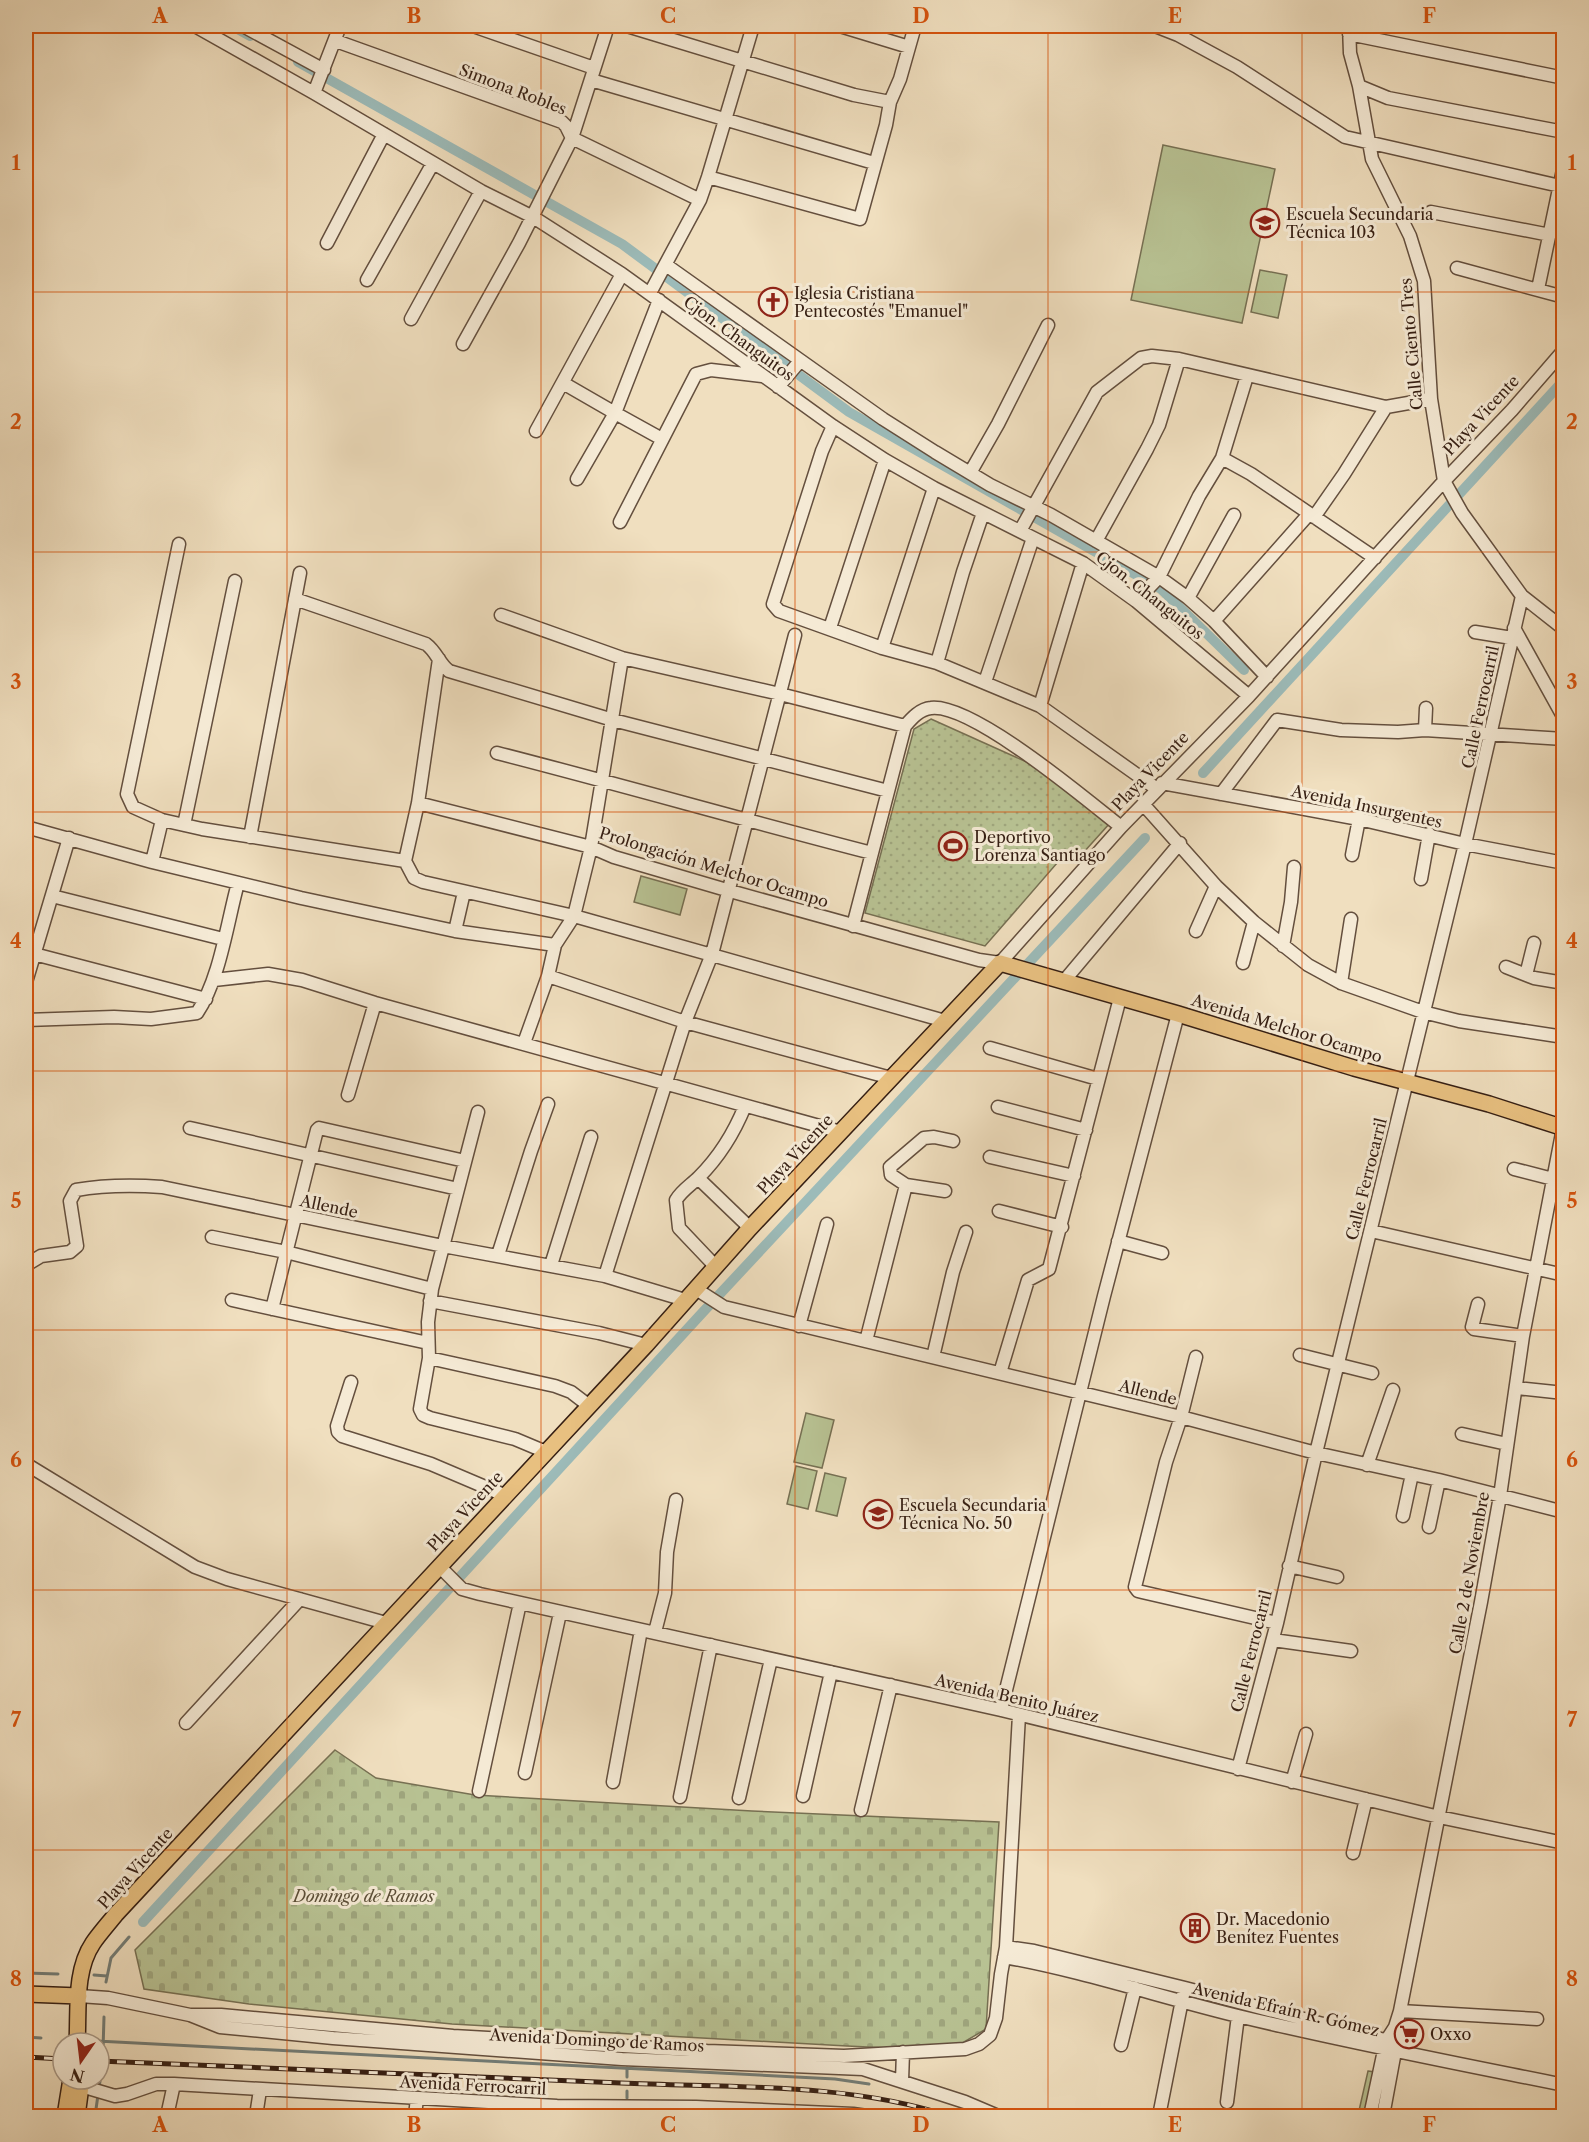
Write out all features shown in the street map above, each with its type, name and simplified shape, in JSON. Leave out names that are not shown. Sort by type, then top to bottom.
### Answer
[{"type":"main road","name":"Avenida Melchor Ocampo","points":[[1007,965],[1179,1014],[1354,1068],[1489,1104],[1563,1127]]},
{"type":"main road","name":"Playa Vicente","points":[[78,2031],[83,1964],[98,1936],[386,1623],[444,1571],[504,1495],[588,1405],[696,1296],[716,1267],[750,1228],[945,1021],[1007,965]]},
{"type":"main road","points":[[26,1994],[79,1996]]},
{"type":"main road","points":[[65,2116],[74,2091]]},
{"type":"main road","points":[[77,2091],[77,2116]]},
{"type":"street","points":[[243,26],[264,31],[320,81],[340,26]]},
{"type":"street","points":[[473,26],[592,74],[726,120],[874,163]]},
{"type":"street","points":[[463,344],[535,212],[572,138],[608,26]]},
{"type":"street","points":[[627,26],[854,95],[890,102]]},
{"type":"street","points":[[577,479],[615,413],[654,294],[665,267],[700,200],[753,26]]},
{"type":"street","points":[[840,26],[909,47]]},
{"type":"street","points":[[708,177],[860,219],[890,102],[915,26]]},
{"type":"street","points":[[1155,26],[1178,35],[1238,67],[1345,137],[1560,193]]},
{"type":"street","name":"Cjon. Changuitos","points":[[200,27],[320,81],[384,134],[481,191],[535,212],[654,294],[763,376],[782,382],[833,426],[885,460],[983,513],[1028,519],[1096,541],[1188,598],[1214,621],[1267,677]]},
{"type":"street","points":[[1349,30],[1563,78]]},
{"type":"street","name":"Calle Ciento Tres","points":[[1349,30],[1350,53],[1359,86],[1367,142],[1372,159],[1410,237],[1424,281],[1431,399],[1445,484]]},
{"type":"street","name":"Simona Robles","points":[[336,41],[561,122],[566,126],[572,138],[700,200]]},
{"type":"street","points":[[1359,86],[1388,98],[1563,132]]},
{"type":"street","points":[[327,243],[384,134]]},
{"type":"street","points":[[367,280],[433,163]]},
{"type":"street","points":[[1538,289],[1560,193],[1563,165]]},
{"type":"street","points":[[411,319],[481,191]]},
{"type":"street","points":[[1431,212],[1550,235]]},
{"type":"street","name":"Cjon. Changuitos","points":[[665,267],[883,419],[970,473],[1028,519],[1033,538],[1083,563],[1138,599],[1249,696]]},
{"type":"street","points":[[1457,268],[1563,297]]},
{"type":"street","points":[[536,431],[622,273]]},
{"type":"street","points":[[970,473],[998,424],[1048,325]]},
{"type":"street","name":"Playa Vicente","points":[[1007,965],[1122,827],[1267,677],[1512,410],[1563,350]]},
{"type":"street","points":[[1028,519],[1097,392],[1141,358],[1152,356],[1179,359],[1386,407],[1431,399]]},
{"type":"street","points":[[1096,541],[1159,425],[1179,359]]},
{"type":"street","points":[[782,382],[800,361]]},
{"type":"street","points":[[620,522],[696,374],[711,370],[763,376]]},
{"type":"street","points":[[1138,599],[1157,579],[1199,496],[1222,458],[1247,376]]},
{"type":"street","points":[[562,383],[662,439]]},
{"type":"street","points":[[1214,621],[1312,516],[1344,474],[1386,407]]},
{"type":"street","points":[[833,426],[822,451],[773,604],[779,611],[882,648],[937,663],[1040,706],[1160,786]]},
{"type":"street","points":[[1222,458],[1251,474],[1375,558]]},
{"type":"street","points":[[830,628],[885,460]]},
{"type":"street","points":[[1445,484],[1459,508],[1522,596],[1563,629]]},
{"type":"street","points":[[882,648],[934,488]]},
{"type":"street","points":[[937,663],[963,572],[983,513]]},
{"type":"street","points":[[1188,598],[1234,515]]},
{"type":"street","points":[[985,682],[1033,538]]},
{"type":"street","points":[[179,544],[127,794],[133,807],[162,820],[184,825],[405,861]]},
{"type":"street","points":[[1040,706],[1083,563]]},
{"type":"street","points":[[250,837],[300,573]]},
{"type":"street","points":[[184,825],[236,581]]},
{"type":"street","name":"Calle Ferrocarril","points":[[1238,1769],[1273,1640],[1316,1453],[1465,844],[1522,596]]},
{"type":"street","points":[[295,599],[426,644],[434,650],[444,668],[449,671],[613,720],[888,791]]},
{"type":"street","points":[[501,615],[622,658],[780,694],[905,726]]},
{"type":"street","points":[[1475,632],[1513,633],[1563,718]]},
{"type":"street","points":[[605,1276],[685,1022],[712,954],[795,635]]},
{"type":"street","points":[[524,1043],[548,976],[555,945],[574,916],[591,847],[622,658]]},
{"type":"street","points":[[439,659],[418,803],[405,861],[414,878],[464,892],[574,916],[945,1021]]},
{"type":"street","points":[[1425,730],[1426,708]]},
{"type":"street","points":[[854,923],[905,726],[923,710],[944,709],[961,715],[997,735],[1034,759],[1122,827]]},
{"type":"street","points":[[1221,794],[1277,720],[1341,730],[1398,732],[1425,730],[1563,739]]},
{"type":"street","points":[[496,753],[872,853]]},
{"type":"street","name":"Avenida Insurgentes","points":[[1160,786],[1221,794],[1359,819],[1465,844],[1563,863]]},
{"type":"street","name":"Prolongación Melchor Ocampo","points":[[418,803],[591,847],[614,857],[979,960],[1007,965]]},
{"type":"street","points":[[1143,804],[1216,886],[1254,922],[1308,965],[1341,983],[1423,1012],[1459,1021],[1563,1037]]},
{"type":"street","points":[[1352,855],[1359,819]]},
{"type":"street","points":[[152,862],[162,820]]},
{"type":"street","points":[[26,827],[238,883],[455,931],[555,945]]},
{"type":"street","points":[[1421,879],[1429,834]]},
{"type":"street","points":[[26,982],[69,838]]},
{"type":"street","points":[[1064,981],[1180,843]]},
{"type":"street","points":[[1284,946],[1294,867]]},
{"type":"street","points":[[26,1020],[114,1017],[151,1019],[188,1016],[197,1013],[214,980],[238,883]]},
{"type":"street","points":[[1196,931],[1216,886]]},
{"type":"street","points":[[455,931],[464,892]]},
{"type":"street","points":[[52,896],[223,939]]},
{"type":"street","points":[[1341,983],[1352,919]]},
{"type":"street","points":[[1243,963],[1254,922]]},
{"type":"street","points":[[1526,975],[1534,943]]},
{"type":"street","points":[[34,954],[206,999]]},
{"type":"street","points":[[1506,967],[1526,975],[1563,983]]},
{"type":"street","points":[[214,980],[268,974],[302,980],[375,1003],[841,1132]]},
{"type":"street","points":[[548,976],[685,1022],[891,1078]]},
{"type":"street","points":[[1000,1373],[1028,1280],[1049,1269],[1062,1227],[1120,998]]},
{"type":"street","points":[[348,1095],[375,1003]]},
{"type":"street","points":[[1001,1710],[1118,1241],[1179,1014]]},
{"type":"street","points":[[990,1048],[1098,1079]]},
{"type":"street","points":[[498,1255],[548,1104]]},
{"type":"street","points":[[716,1267],[679,1228],[676,1200],[726,1146],[746,1106]]},
{"type":"street","points":[[998,1107],[1086,1130]]},
{"type":"street","points":[[478,1112],[431,1295],[429,1358],[420,1409],[423,1415],[515,1439],[546,1452]]},
{"type":"street","name":"Calle 2 de Noviembre","points":[[1370,2116],[1400,2011],[1439,1817],[1500,1496],[1523,1336],[1563,1127]]},
{"type":"street","points":[[190,1128],[458,1189]]},
{"type":"street","points":[[272,1309],[310,1155],[319,1128],[465,1161]]},
{"type":"street","points":[[551,1265],[591,1137]]},
{"type":"street","points":[[945,1191],[906,1185],[891,1175],[890,1167],[924,1138],[934,1137],[953,1141]]},
{"type":"street","points":[[990,1157],[1074,1176]]},
{"type":"street","points":[[1514,1169],[1552,1179]]},
{"type":"street","points":[[698,1178],[750,1228]]},
{"type":"street","name":"Allende","points":[[26,1265],[41,1256],[70,1252],[77,1246],[69,1201],[76,1190],[102,1185],[162,1187],[696,1296],[724,1307],[800,1326],[1181,1417],[1316,1453],[1439,1480],[1563,1512]]},
{"type":"street","points":[[866,1341],[906,1185]]},
{"type":"street","points":[[999,1211],[1062,1227]]},
{"type":"street","points":[[800,1326],[827,1224]]},
{"type":"street","points":[[1371,1231],[1563,1275]]},
{"type":"street","points":[[933,1357],[966,1232]]},
{"type":"street","points":[[212,1237],[285,1252],[431,1295],[646,1345]]},
{"type":"street","points":[[1118,1241],[1162,1253]]},
{"type":"street","points":[[232,1300],[428,1343]]},
{"type":"street","points":[[1478,1304],[1472,1327],[1474,1329],[1523,1336]]},
{"type":"street","points":[[1300,1355],[1372,1373]]},
{"type":"street","points":[[1196,1357],[1181,1417],[1166,1462],[1135,1587],[1138,1591],[1277,1623]]},
{"type":"street","points":[[429,1358],[555,1386],[571,1392],[588,1405]]},
{"type":"street","points":[[351,1382],[337,1426],[342,1436],[431,1464],[504,1495]]},
{"type":"street","points":[[1516,1388],[1563,1393]]},
{"type":"street","points":[[1367,1465],[1392,1390]]},
{"type":"street","points":[[1462,1434],[1507,1444]]},
{"type":"street","points":[[26,1464],[195,1567],[227,1579],[386,1623]]},
{"type":"street","points":[[1403,1516],[1412,1474]]},
{"type":"street","points":[[1429,1527],[1439,1480]]},
{"type":"street","points":[[655,1632],[665,1593],[667,1552],[676,1500]]},
{"type":"street","points":[[1289,1566],[1336,1577]]},
{"type":"street","name":"Avenida Benito Juárez","points":[[444,1571],[462,1589],[520,1604],[1001,1710],[1439,1817],[1563,1843]]},
{"type":"street","points":[[186,1723],[300,1599]]},
{"type":"street","points":[[479,1791],[520,1604]]},
{"type":"street","points":[[525,1773],[560,1613]]},
{"type":"street","points":[[613,1782],[641,1630]]},
{"type":"street","points":[[1273,1640],[1351,1651]]},
{"type":"street","points":[[680,1797],[711,1645]]},
{"type":"street","points":[[739,1798],[771,1659]]},
{"type":"street","points":[[803,1796],[831,1672]]},
{"type":"street","points":[[861,1810],[891,1685]]},
{"type":"street","points":[[844,2062],[903,2052],[965,2049],[979,2044],[990,2035],[996,2018],[1005,1952],[1019,1715]]},
{"type":"street","points":[[1292,1782],[1306,1734]]},
{"type":"street","points":[[1353,1853],[1366,1799]]},
{"type":"street","name":"Avenida Efraín R. Gómez","points":[[1005,1952],[1034,1962],[1238,2016],[1391,2046],[1563,2085]]},
{"type":"street","name":"Avenida Efraín R. Gómez","points":[[1005,1952],[1034,1952],[1185,1988],[1391,2046]]},
{"type":"street","points":[[1121,2045],[1135,1988]]},
{"type":"street","points":[[1159,2116],[1185,1988]]},
{"type":"street","name":"Avenida Domingo de Ramos","points":[[79,1996],[108,1998],[190,2015],[221,2015],[333,2032],[623,2053],[844,2062],[965,2102],[998,2116]]},
{"type":"street","points":[[1400,2011],[1537,2019]]},
{"type":"street","points":[[1227,2102],[1238,2016]]},
{"type":"street","name":"Calle 2 de Noviembre","points":[[1383,2116],[1391,2046]]},
{"type":"street","points":[[902,2081],[903,2052]]},
{"type":"street","name":"Avenida Ferrocarril","points":[[101,2091],[115,2096],[156,2084],[174,2084],[489,2102],[556,2111],[867,2116]]},
{"type":"street","points":[[168,2116],[174,2084]]},
{"type":"street","points":[[256,2116],[261,2090]]},
{"type":"street","points":[[415,2116],[417,2098]]},
{"type":"street","points":[[486,2116],[489,2102]]},
{"type":"green space","points":[[1163,145],[1275,169],[1242,323],[1131,300]]},
{"type":"green space","points":[[1260,270],[1287,275],[1278,318],[1251,312]]},
{"type":"green space","points":[[931,719],[1031,764],[1110,823],[1074,863],[1064,855],[985,946],[865,913],[914,729]]},
{"type":"green space","points":[[641,876],[687,889],[680,915],[634,902]]},
{"type":"green space","points":[[806,1413],[834,1420],[822,1468],[794,1462]]},
{"type":"green space","points":[[796,1466],[817,1471],[808,1509],[787,1504]]},
{"type":"green space","points":[[825,1473],[846,1478],[837,1516],[816,1511]]},
{"type":"green space","name":"Domingo de Ramos","points":[[335,1750],[376,1778],[475,1795],[999,1822],[986,2029],[959,2045],[889,2048],[452,2024],[249,2004],[144,1989],[135,1950]]},
{"type":"green space","points":[[1368,2071],[1375,2072],[1365,2116],[1327,2115],[1328,2109],[1358,2115]]},
{"type":"waterway","points":[[232,26],[250,36]]},
{"type":"waterway","points":[[298,62],[622,244],[849,412],[1161,589],[1244,670]]},
{"type":"waterway","points":[[1203,773],[1564,380]]},
{"type":"waterway","points":[[143,1922],[703,1312],[1145,838]]},
{"type":"waterway","points":[[106,1982],[111,1958],[129,1937]]},
{"type":"waterway","points":[[26,1973],[58,1974]]},
{"type":"waterway","points":[[94,1975],[107,1976]]},
{"type":"waterway","points":[[104,2017],[104,2031]]},
{"type":"waterway","points":[[26,2037],[41,2038]]},
{"type":"waterway","points":[[111,2042],[835,2079],[869,2084]]},
{"type":"waterway","points":[[627,2068],[627,2077]]},
{"type":"waterway","points":[[627,2091],[627,2098]]},
{"type":"waterway","points":[[95,2116],[98,2095]]},
{"type":"railway","points":[[26,2057],[51,2058]]},
{"type":"railway","points":[[111,2062],[787,2089],[869,2097],[950,2116]]},
{"type":"place","name":"Escuela Secundaria Técnica 103","points":[[1265,223]]},
{"type":"place","name":"Iglesia Cristiana Pentecostés \"Emanuel\"","points":[[773,302]]},
{"type":"place","name":"Deportivo Lorenza Santiago","points":[[953,846]]},
{"type":"place","name":"Escuela Secundaria Técnica No. 50","points":[[878,1514]]},
{"type":"place","name":"Dr. Macedonio Benítez Fuentes","points":[[1195,1928]]},
{"type":"place","name":"Oxxo","points":[[1409,2034]]}]
